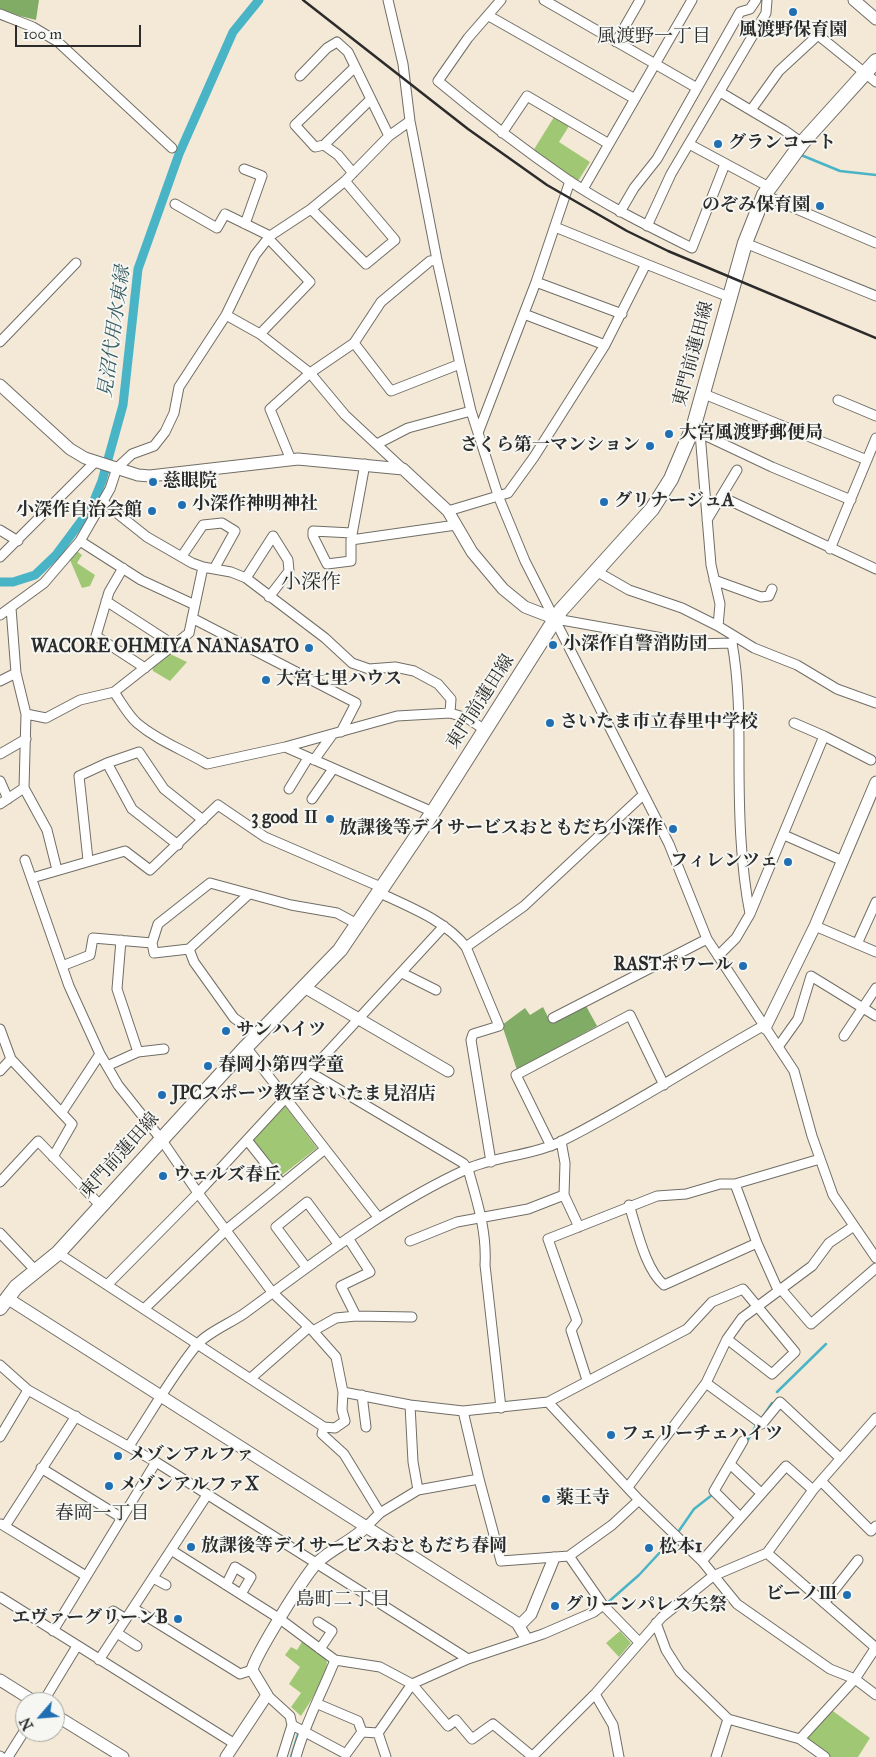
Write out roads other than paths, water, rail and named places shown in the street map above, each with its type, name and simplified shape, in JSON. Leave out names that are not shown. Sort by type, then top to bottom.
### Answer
[{"type":"main road","name":"東門前蓮田線","points":[[2,1300],[58,1253],[257,1034],[340,950],[359,925],[567,602],[643,521],[662,494],[697,429],[729,297],[745,243],[767,191],[802,143],[870,78],[876,60]]},
{"type":"street","points":[[388,0],[403,64],[410,121],[437,260],[460,364],[471,411],[499,498],[525,561],[669,844],[707,939],[794,1070],[820,1159],[833,1195],[876,1258]]},
{"type":"street","points":[[502,0],[468,38],[438,81],[502,133],[570,181],[620,212],[692,248],[725,164]]},
{"type":"street","points":[[544,0],[697,88]]},
{"type":"street","points":[[616,42],[640,0]]},
{"type":"street","points":[[583,188],[692,0]]},
{"type":"street","points":[[620,212],[634,188],[657,159],[740,12],[750,9],[756,0]]},
{"type":"street","points":[[647,226],[671,174],[766,13],[767,0]]},
{"type":"street","points":[[854,0],[876,19]]},
{"type":"street","points":[[750,9],[756,12],[761,20]]},
{"type":"street","points":[[0,14],[33,27],[58,42],[172,148]]},
{"type":"street","points":[[489,16],[635,99]]},
{"type":"street","points":[[751,110],[779,71],[818,35],[870,78]]},
{"type":"street","points":[[300,76],[335,42],[348,52],[389,136]]},
{"type":"street","points":[[355,67],[295,125],[315,147],[324,146],[371,99]]},
{"type":"street","points":[[720,92],[802,143]]},
{"type":"street","points":[[502,133],[527,96],[609,144]]},
{"type":"street","points":[[0,615],[44,583],[80,540],[103,502],[116,468],[132,454],[154,446],[166,432],[174,413],[178,387],[226,315],[255,255],[269,237],[310,209],[345,181],[389,136],[410,121]]},
{"type":"street","points":[[689,144],[767,191],[876,243]]},
{"type":"street","points":[[324,146],[338,155],[353,173]]},
{"type":"street","points":[[244,169],[262,176],[245,224]]},
{"type":"street","points":[[310,209],[366,264],[394,240],[345,181]]},
{"type":"street","points":[[478,433],[536,282],[570,181]]},
{"type":"street","points":[[175,204],[217,228],[225,214],[269,237],[310,282],[260,334]]},
{"type":"street","points":[[555,228],[729,297]]},
{"type":"street","points":[[745,243],[876,296]]},
{"type":"street","points":[[291,460],[270,410],[310,373],[354,343],[381,302],[430,261],[437,260]]},
{"type":"street","points":[[0,342],[76,263]]},
{"type":"street","points":[[448,511],[508,494],[534,457],[605,345],[646,264]]},
{"type":"street","points":[[536,282],[622,314]]},
{"type":"street","points":[[524,314],[605,345]]},
{"type":"street","points":[[226,315],[260,334],[310,373],[345,415],[448,511],[472,552],[503,589],[525,607],[556,619],[696,644],[734,640]]},
{"type":"street","points":[[354,343],[391,391],[460,364]]},
{"type":"street","points":[[0,385],[70,449],[98,462],[138,475],[150,476],[291,460],[365,464],[403,469]]},
{"type":"street","points":[[704,394],[867,460]]},
{"type":"street","points":[[838,400],[876,416]]},
{"type":"street","points":[[377,444],[408,428],[471,411]]},
{"type":"street","points":[[697,429],[772,468],[851,500]]},
{"type":"street","points":[[697,429],[714,580],[720,604],[718,626]]},
{"type":"street","points":[[830,549],[876,438]]},
{"type":"street","points":[[0,557],[98,462]]},
{"type":"street","points":[[365,464],[351,537],[351,561],[327,564],[313,536],[313,530],[351,537],[456,525]]},
{"type":"street","points":[[707,520],[737,470]]},
{"type":"street","points":[[722,497],[876,569]]},
{"type":"street","points":[[103,502],[148,537],[203,568],[232,572],[246,578],[269,597],[297,615],[352,663],[369,669],[395,667],[414,671],[438,684],[451,699],[450,713]]},
{"type":"street","points":[[182,556],[202,525],[222,523],[235,531],[214,569]]},
{"type":"street","points":[[0,530],[18,541]]},
{"type":"street","points":[[246,578],[273,536],[288,560],[289,570],[269,597]]},
{"type":"street","points":[[80,540],[141,580],[195,605]]},
{"type":"street","points":[[123,568],[106,601],[96,636],[145,668]]},
{"type":"street","points":[[26,714],[46,718],[80,700],[114,692],[189,633],[203,568]]},
{"type":"street","points":[[596,571],[629,590],[682,608],[718,626],[734,640],[797,665],[837,689],[876,704]]},
{"type":"street","points":[[714,580],[761,597],[768,596],[772,589]]},
{"type":"street","points":[[106,601],[174,644]]},
{"type":"street","points":[[12,608],[16,674],[26,714],[24,788],[47,830],[57,870]]},
{"type":"street","points":[[192,618],[356,703],[337,734],[311,759],[289,789]]},
{"type":"street","points":[[734,640],[738,675],[739,761],[744,877],[750,914]]},
{"type":"street","points":[[0,690],[0,682],[16,674]]},
{"type":"street","points":[[114,692],[136,722],[161,740],[180,748],[208,764],[286,748],[397,716],[450,713],[467,718],[485,730]]},
{"type":"street","points":[[794,723],[871,760]]},
{"type":"street","points":[[718,956],[736,938],[750,914],[824,736]]},
{"type":"street","points":[[0,754],[26,739]]},
{"type":"street","points":[[286,748],[433,812]]},
{"type":"street","points":[[88,860],[80,776],[107,763],[139,752],[164,789],[203,820]]},
{"type":"street","points":[[107,763],[132,809],[178,845]]},
{"type":"street","points":[[312,798],[333,768]]},
{"type":"street","points":[[0,781],[4,801],[24,788]]},
{"type":"street","points":[[129,1446],[198,1344],[244,1314],[306,1266],[378,1217],[468,1169],[551,1146],[664,1086],[764,1027],[815,926],[876,785]]},
{"type":"street","points":[[466,947],[524,906],[644,795]]},
{"type":"street","points":[[32,878],[88,860],[125,851],[150,870],[218,805],[265,837],[381,890],[444,926],[466,947],[499,1026],[473,1034],[471,1040],[490,1162]]},
{"type":"street","points":[[784,834],[843,861]]},
{"type":"street","points":[[25,860],[62,966],[85,1024],[100,1054],[118,1085],[161,1139],[198,1193],[272,1292],[311,1329],[336,1357],[343,1392],[342,1410],[346,1421],[335,1428],[324,1427],[58,1253]]},
{"type":"street","points":[[249,894],[188,949],[154,953],[152,943],[158,924],[210,883],[290,905],[337,913],[359,925]]},
{"type":"street","points":[[857,944],[876,902]]},
{"type":"street","points":[[106,1285],[198,1193],[286,1098],[308,1071],[402,973],[444,926]]},
{"type":"street","points":[[815,926],[876,952]]},
{"type":"street","points":[[62,966],[90,955],[93,938],[152,943]]},
{"type":"street","points":[[553,1018],[707,939]]},
{"type":"street","points":[[121,940],[117,988],[138,1052]]},
{"type":"street","points":[[188,949],[194,962],[234,1018],[257,1034]]},
{"type":"street","points":[[402,973],[436,990]]},
{"type":"street","points":[[778,1047],[798,1019],[811,976],[876,1016]]},
{"type":"street","points":[[304,987],[448,1071]]},
{"type":"street","points":[[844,1036],[864,1009],[876,988]]},
{"type":"street","points":[[551,1146],[516,1075],[630,1015],[664,1086]]},
{"type":"street","points":[[0,1029],[11,1059],[72,1124],[53,1158]]},
{"type":"street","points":[[246,1046],[378,1217]]},
{"type":"street","points":[[107,1066],[138,1052],[164,1049]]},
{"type":"street","points":[[62,1112],[100,1054]]},
{"type":"street","points":[[0,1072],[11,1059]]},
{"type":"street","points":[[308,1071],[463,1163],[468,1169],[482,1216],[486,1243],[485,1265],[501,1408]]},
{"type":"street","points":[[247,1140],[282,1184]]},
{"type":"street","points":[[0,1182],[38,1141],[101,1206]]},
{"type":"street","points":[[561,1141],[566,1163],[564,1195],[578,1226]]},
{"type":"street","points":[[144,1309],[226,1230],[325,1149]]},
{"type":"street","points":[[587,1380],[571,1330],[577,1321],[548,1239],[657,1196],[686,1194],[720,1184],[735,1184],[820,1159]]},
{"type":"street","points":[[735,1184],[757,1243],[779,1289],[811,1324],[876,1268]]},
{"type":"street","points":[[410,1241],[457,1222],[528,1208],[564,1195]]},
{"type":"street","points":[[306,1266],[276,1227],[307,1202],[339,1245]]},
{"type":"street","points":[[629,1206],[656,1278],[664,1285],[757,1243]]},
{"type":"street","points":[[628,1487],[706,1383],[727,1339],[742,1318],[812,1266],[829,1243],[854,1226]]},
{"type":"street","points":[[0,1233],[36,1272]]},
{"type":"street","points":[[348,1238],[370,1272],[340,1286],[356,1316]]},
{"type":"street","points":[[343,1392],[410,1405],[463,1411],[548,1402],[686,1329],[712,1302],[743,1289],[795,1352],[772,1374],[727,1339]]},
{"type":"street","points":[[2,1300],[162,1396],[520,1625],[526,1638]]},
{"type":"street","points":[[251,1378],[311,1329],[336,1318],[356,1316],[412,1317]]},
{"type":"street","points":[[0,1365],[28,1390],[156,1462],[468,1659]]},
{"type":"street","points":[[706,1383],[762,1424],[780,1402],[840,1458]]},
{"type":"street","points":[[0,1438],[28,1390]]},
{"type":"street","points":[[362,1395],[366,1427]]},
{"type":"street","points":[[548,1402],[639,1500],[702,1561],[737,1604],[830,1669],[855,1680],[876,1695]]},
{"type":"street","points":[[410,1405],[413,1462],[418,1490]]},
{"type":"street","points":[[463,1411],[478,1479],[501,1561],[569,1556],[612,1525],[639,1500]]},
{"type":"street","points":[[76,1416],[2,1525],[86,1576]]},
{"type":"street","points":[[171,1550],[280,1619],[335,1660],[380,1668],[412,1684],[448,1726],[456,1720],[472,1739],[493,1724],[533,1757],[595,1694],[656,1623],[713,1576],[767,1553],[813,1490],[840,1458],[874,1423]]},
{"type":"street","points":[[324,1427],[322,1434],[344,1454],[380,1513]]},
{"type":"street","points":[[740,1518],[714,1491],[743,1441]]},
{"type":"street","points":[[53,1631],[156,1462]]},
{"type":"street","points":[[730,1464],[761,1493]]},
{"type":"street","points":[[702,1561],[786,1466],[813,1490]]},
{"type":"street","points":[[41,1468],[122,1518]]},
{"type":"street","points":[[282,1757],[292,1724],[290,1716],[267,1695],[252,1670],[253,1664],[315,1564],[356,1536],[380,1513],[418,1490],[478,1479]]},
{"type":"street","points":[[821,1481],[871,1531],[876,1526]]},
{"type":"street","points":[[99,1660],[207,1495]]},
{"type":"street","points":[[767,1553],[876,1647],[855,1680],[800,1739]]},
{"type":"street","points":[[569,1556],[603,1605],[639,1642]]},
{"type":"street","points":[[520,1625],[531,1614],[554,1558]]},
{"type":"street","points":[[824,1603],[858,1560]]},
{"type":"street","points":[[226,1585],[235,1567],[251,1577],[241,1594]]},
{"type":"street","points":[[152,1578],[166,1585]]},
{"type":"street","points":[[0,1597],[236,1744]]},
{"type":"street","points":[[362,1732],[378,1733],[384,1728],[412,1684],[468,1659],[552,1630],[594,1612],[603,1605]]},
{"type":"street","points":[[133,1608],[240,1674],[252,1670]]},
{"type":"street","points":[[113,1611],[126,1619]]},
{"type":"street","points":[[318,1622],[332,1630],[320,1649]]},
{"type":"street","points":[[656,1623],[666,1650],[680,1672],[728,1719],[800,1739],[822,1756]]},
{"type":"street","points":[[117,1633],[137,1646]]},
{"type":"street","points":[[48,1692],[77,1646]]},
{"type":"street","points":[[296,1757],[303,1730],[318,1704],[335,1660]]},
{"type":"street","points":[[0,1680],[19,1692]]},
{"type":"street","points":[[595,1694],[613,1725],[619,1757]]},
{"type":"street","points":[[226,1757],[267,1695]]},
{"type":"street","points":[[318,1704],[358,1721],[362,1732]]},
{"type":"street","points":[[716,1757],[728,1719]]},
{"type":"street","points":[[65,1721],[123,1757]]},
{"type":"street","points":[[292,1724],[346,1754],[362,1732]]},
{"type":"street","points":[[378,1733],[386,1757]]},
{"type":"street","points":[[8,1757],[17,1742]]},
{"type":"waterway","name":"見沼代用水東縁","points":[[0,582],[13,582],[35,575],[56,555],[91,508],[102,481],[123,405],[138,269],[179,154],[233,32],[259,0]]},
{"type":"waterway","points":[[801,155],[840,171],[876,175]]},
{"type":"waterway","points":[[777,1392],[826,1344]]},
{"type":"waterway","points":[[764,1415],[772,1403]]},
{"type":"waterway","points":[[746,1443],[757,1424]]},
{"type":"waterway","points":[[606,1604],[639,1575],[676,1535],[694,1509],[712,1495]]},
{"type":"waterway","points":[[291,1757],[299,1731]]},
{"type":"railway","points":[[303,0],[468,129],[547,185],[627,231],[668,251],[876,338]]},
{"type":"place","name":"風渡野保育園","points":[[793,12]]},
{"type":"place","name":"グランコート","points":[[718,144]]},
{"type":"place","name":"のぞみ保育園","points":[[820,206]]},
{"type":"place","name":"大宮風渡野郵便局","points":[[669,434]]},
{"type":"place","name":"さくら第一マンション","points":[[650,446]]},
{"type":"place","name":"慈眼院","points":[[153,482]]},
{"type":"place","name":"グリナージュA","points":[[604,502]]},
{"type":"place","name":"小深作神明神社","points":[[182,505]]},
{"type":"place","name":"小深作自治会館","points":[[152,511]]},
{"type":"place","name":"小深作自警消防団","points":[[553,645]]},
{"type":"place","name":"WACORE OHMIYA NANASATO","points":[[309,648]]},
{"type":"place","name":"大宮七里ハウス","points":[[266,680]]},
{"type":"place","name":"さいたま市立春里中学校","points":[[550,723]]},
{"type":"place","name":"3 good Ⅱ","points":[[330,819]]},
{"type":"place","name":"放課後等デイサービスおともだち小深作","points":[[673,829]]},
{"type":"place","name":"フィレンツェ","points":[[788,862]]},
{"type":"place","name":"RASTポワール","points":[[743,966]]},
{"type":"place","name":"サンハイツ","points":[[226,1031]]},
{"type":"place","name":"春岡小第四学童","points":[[208,1066]]},
{"type":"place","name":"JPCスポーツ教室さいたま見沼店","points":[[162,1095]]},
{"type":"place","name":"ウェルズ春丘","points":[[163,1176]]},
{"type":"place","name":"フェリーチェハイツ","points":[[611,1435]]},
{"type":"place","name":"メゾンアルファ","points":[[118,1456]]},
{"type":"place","name":"メゾンアルファX","points":[[109,1486]]},
{"type":"place","name":"薬王寺","points":[[546,1499]]},
{"type":"place","name":"放課後等デイサービスおともだち春岡","points":[[191,1547]]},
{"type":"place","name":"松本1","points":[[649,1548]]},
{"type":"place","name":"ビーノⅢ","points":[[847,1595]]},
{"type":"place","name":"グリーンパレス矢祭","points":[[555,1606]]},
{"type":"place","name":"エヴァーグリーンB","points":[[178,1619]]},
{"type":"district","name":"風渡野一丁目","points":[[654,37]]},
{"type":"district","name":"小深作","points":[[311,583]]},
{"type":"district","name":"春岡一丁目","points":[[102,1514]]},
{"type":"district","name":"島町二丁目","points":[[343,1600]]}]
